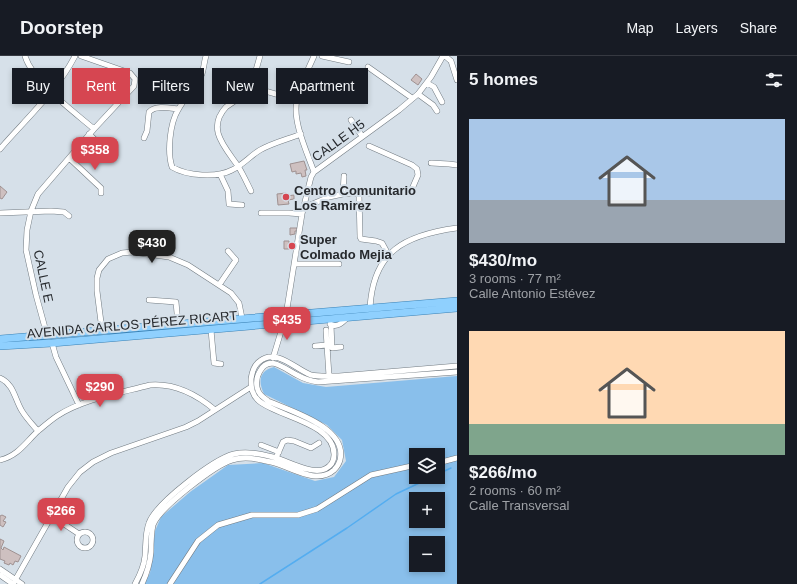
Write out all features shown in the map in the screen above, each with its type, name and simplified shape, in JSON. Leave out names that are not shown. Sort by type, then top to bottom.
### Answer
[{"type":"main road","name":"AVENIDA CARLOS PÉREZ RICART","points":[[1,341],[102,330],[457,301]]},
{"type":"main road","name":"AVENIDA CARLOS PÉREZ RICART","points":[[1,341],[52,343],[283,324],[329,322],[347,318],[457,308]]},
{"type":"street","points":[[25,56],[31,68]]},
{"type":"street","points":[[64,75],[75,56]]},
{"type":"street","name":"CALLE E","points":[[48,335],[36,295],[26,250],[30,211],[38,194],[89,134],[134,86],[135,79],[130,73],[81,56]]},
{"type":"street","points":[[206,56],[202,74],[178,109],[173,120],[170,161],[172,167],[189,173],[220,174],[238,167],[264,148],[301,134]]},
{"type":"street","points":[[257,68],[260,56]]},
{"type":"street","points":[[309,68],[314,56]]},
{"type":"street","points":[[322,56],[349,62]]},
{"type":"street","points":[[444,56],[451,61],[457,80]]},
{"type":"street","name":"CALLE H5","points":[[272,363],[286,315],[303,208],[314,172],[399,110],[418,94],[427,83],[444,56]]},
{"type":"street","points":[[368,66],[412,98]]},
{"type":"street","points":[[427,83],[434,87],[442,102]]},
{"type":"street","points":[[418,94],[433,105],[437,111]]},
{"type":"street","points":[[64,102],[94,129]]},
{"type":"street","points":[[0,149],[40,104]]},
{"type":"street","points":[[230,104],[226,107],[219,120],[218,135],[251,191]]},
{"type":"street","points":[[297,104],[297,122],[314,172]]},
{"type":"street","points":[[144,138],[147,131],[149,112],[151,110],[166,107],[178,109]]},
{"type":"street","points":[[351,120],[362,136]]},
{"type":"street","points":[[89,134],[112,156]]},
{"type":"street","points":[[303,208],[343,194],[406,193],[412,189],[418,175],[417,169],[412,165],[369,146]]},
{"type":"street","points":[[69,158],[101,188],[101,193]]},
{"type":"street","points":[[432,163],[457,166]]},
{"type":"street","points":[[220,174],[228,191],[229,204],[242,204]]},
{"type":"street","points":[[343,194],[344,176]]},
{"type":"street","points":[[308,189],[329,198]]},
{"type":"street","points":[[359,194],[360,237],[362,239],[380,242],[385,248],[388,256]]},
{"type":"street","points":[[0,213],[30,211],[64,212],[69,216]]},
{"type":"street","points":[[261,214],[289,212],[302,214]]},
{"type":"street","points":[[370,308],[370,294],[373,281],[380,266],[396,248],[418,236],[457,228]]},
{"type":"street","points":[[219,284],[236,260],[228,251]]},
{"type":"street","points":[[102,330],[97,291],[97,278],[99,270],[103,263],[114,255],[132,252],[169,257],[188,264],[231,293],[239,303],[242,318]]},
{"type":"street","points":[[294,264],[339,264]]},
{"type":"street","points":[[149,300],[176,302],[178,324]]},
{"type":"street","points":[[329,322],[332,348],[341,347]]},
{"type":"street","points":[[211,330],[214,363],[221,364]]},
{"type":"street","points":[[326,330],[329,376]]},
{"type":"street","points":[[52,343],[56,357],[79,405]]},
{"type":"street","points":[[315,346],[327,345]]},
{"type":"street","points":[[142,584],[149,567],[152,530],[161,508],[210,465],[228,456],[248,453],[276,458],[316,471],[329,466],[332,463],[334,454],[331,443],[322,432],[268,407],[252,392],[252,372],[254,366],[265,357],[274,356],[311,374],[329,376],[457,366]]},
{"type":"street","points":[[260,398],[256,385],[257,378],[262,367],[266,364],[272,363],[278,364],[306,379],[318,382],[457,372]]},
{"type":"street","points":[[0,378],[5,380],[11,386],[24,415],[38,431]]},
{"type":"street","points":[[0,460],[16,454],[38,431],[58,416],[79,405],[150,385],[170,385],[204,401],[215,410]]},
{"type":"street","points":[[13,583],[68,487],[80,472],[93,462],[111,453],[186,427],[251,387]]},
{"type":"street","points":[[135,584],[144,563],[148,524],[153,514],[214,469],[232,460],[247,458],[263,460],[311,476],[324,475],[336,469],[339,463],[341,451],[335,440],[326,430],[317,422],[260,398]]},
{"type":"street","points":[[276,458],[282,442],[287,440],[311,448],[319,443]]},
{"type":"street","points":[[261,445],[279,452]]},
{"type":"street","points":[[445,461],[457,458]]},
{"type":"street","points":[[170,584],[198,541],[218,525],[252,515],[298,515],[317,509],[371,475],[409,467]]},
{"type":"street","points":[[52,516],[79,534]]},
{"type":"street","points":[[0,569],[13,583]]},
{"type":"street","points":[[0,575],[13,583],[22,584]]},
{"type":"shaded area","points":[[274,367],[303,383],[326,387],[457,376],[457,584],[144,584],[150,573],[155,531],[161,517],[190,492],[228,465],[263,463],[315,481],[334,477],[346,461],[342,440],[327,425],[264,394],[261,385],[261,377],[265,371]]},
{"type":"building","points":[[416,74],[422,79],[418,85],[411,80]]},
{"type":"building","points":[[304,161],[307,170],[305,170],[306,176],[302,177],[301,173],[296,174],[296,171],[292,172],[290,164]]},
{"type":"building","points":[[0,186],[7,192],[2,199],[0,198]]},
{"type":"building","name":"Centro Comunitario Los Ramirez","points":[[286,193],[287,196],[294,195],[294,199],[288,200],[289,204],[278,205],[277,194]]},
{"type":"building","points":[[290,228],[297,228],[298,231],[295,231],[295,234],[290,235]]},
{"type":"building","points":[[284,241],[289,241],[289,249],[284,249]]},
{"type":"building","points":[[2,515],[6,517],[3,521],[6,522],[3,527],[0,525],[0,516]]},
{"type":"building","points":[[0,539],[4,541],[1,548],[3,550],[4,547],[21,556],[18,562],[15,561],[13,565],[10,563],[9,565],[0,559]]},
{"type":"waterway","points":[[445,471],[451,468]]},
{"type":"waterway","points":[[260,584],[347,528],[396,494],[417,484]]},
{"type":"place","name":"Centro Comunitario Los Ramirez","points":[[286,197]]},
{"type":"place","name":"Super Colmado Mejia","points":[[292,246]]}]
